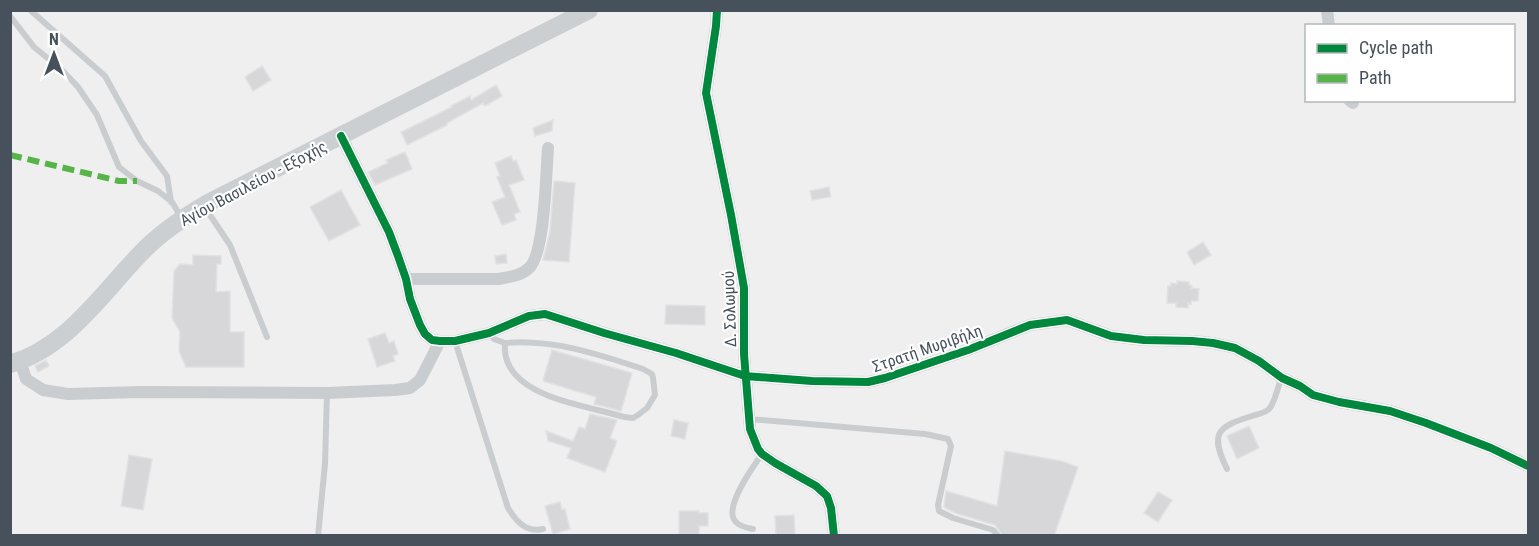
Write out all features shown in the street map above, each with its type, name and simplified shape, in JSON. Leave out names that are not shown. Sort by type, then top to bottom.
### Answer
[{"type":"main road","name":"Αγίου Βασιλείου - Εξοχής","points":[[15,362],[54,342],[77,322],[141,253],[182,219],[583,12]]},
{"type":"street","name":"Δ. Σολωμού","points":[[717,10],[706,93],[744,288],[743,335],[750,429],[754,442],[762,454]]},
{"type":"street","points":[[15,362],[26,379],[43,390],[68,394],[327,393],[410,388],[420,381],[440,341],[432,340],[420,325],[389,232],[342,136]]},
{"type":"street","points":[[406,279],[498,279],[513,276],[531,267],[541,236],[548,148]]},
{"type":"street","name":"Στρατή Μυριβήλη","points":[[440,341],[455,341],[489,333],[529,316],[545,314],[745,376],[868,382],[968,350],[1030,325],[1067,320],[1111,336],[1213,343],[1235,348],[1313,395],[1390,411],[1491,448],[1528,466]]},
{"type":"street","points":[[762,454],[816,486],[827,496],[831,508],[834,536]]},
{"type":"lane","points":[[30,10],[105,76],[141,141],[166,176],[172,202],[182,219]]},
{"type":"lane","points":[[10,16],[34,47],[61,69],[78,87],[97,115],[119,167],[172,202]]},
{"type":"lane","points":[[204,206],[230,245],[267,337]]},
{"type":"lane","points":[[489,333],[494,339],[505,344],[524,342],[560,345],[643,369],[652,374],[654,378],[655,395],[647,408],[633,418],[539,393],[515,375],[504,354],[505,344]]},
{"type":"lane","points":[[455,341],[508,508],[524,526],[532,530],[543,529]]},
{"type":"lane","points":[[1227,470],[1218,450],[1219,433],[1228,425],[1268,410],[1273,404],[1282,378]]},
{"type":"lane","points":[[318,536],[325,464],[327,393]]},
{"type":"lane","points":[[749,419],[925,434],[948,439],[951,446],[938,505],[939,511],[953,518],[993,530],[998,536]]},
{"type":"lane","points":[[753,530],[735,522],[732,510],[733,503],[749,472],[762,454]]},
{"type":"building","points":[[262,66],[271,80],[253,91],[245,77]]},
{"type":"building","points":[[496,85],[502,96],[485,106],[483,103],[447,125],[407,145],[401,132],[470,96],[471,100]]},
{"type":"building","points":[[553,120],[552,131],[535,136],[533,128]]},
{"type":"building","points":[[405,152],[412,169],[375,185],[368,172],[388,163],[386,160]]},
{"type":"building","points":[[511,156],[513,161],[516,160],[524,180],[509,185],[520,212],[514,214],[516,220],[502,225],[492,202],[505,197],[497,177],[500,176],[495,163]]},
{"type":"building","points":[[554,181],[575,183],[569,262],[543,260],[550,232]]},
{"type":"building","points":[[829,187],[831,197],[812,200],[810,191]]},
{"type":"building","points":[[341,190],[360,225],[329,241],[310,207]]},
{"type":"building","points":[[1203,242],[1211,255],[1194,265],[1187,252]]},
{"type":"building","points":[[506,254],[507,263],[496,264],[495,256]]},
{"type":"building","points":[[193,255],[221,256],[221,264],[217,264],[216,292],[230,291],[230,332],[244,332],[244,367],[186,367],[179,351],[180,332],[172,318],[174,271],[180,264],[193,265]]},
{"type":"building","points":[[1177,281],[1189,282],[1191,288],[1199,289],[1198,301],[1188,303],[1188,308],[1176,307],[1176,303],[1167,303],[1168,286],[1171,286],[1171,283],[1177,284]]},
{"type":"building","points":[[666,305],[705,306],[705,325],[665,324]]},
{"type":"building","points":[[385,333],[389,343],[394,341],[398,354],[393,356],[395,361],[377,367],[368,339]]},
{"type":"building","points":[[552,350],[632,373],[621,411],[594,404],[596,397],[543,381]]},
{"type":"building","points":[[46,360],[49,366],[38,372],[35,366]]},
{"type":"building","points":[[590,414],[617,420],[610,438],[617,441],[605,472],[567,458],[571,448],[548,441],[546,431],[573,441],[579,427],[585,429]]},
{"type":"building","points":[[674,420],[688,423],[685,439],[671,436]]},
{"type":"building","points":[[1249,426],[1259,448],[1237,459],[1227,436]]},
{"type":"building","points":[[1005,451],[1061,461],[1078,467],[1054,536],[1003,536],[995,525],[955,513],[944,507],[946,491],[997,506]]},
{"type":"building","points":[[129,455],[152,459],[143,510],[121,506]]},
{"type":"building","points":[[1158,492],[1172,500],[1158,522],[1144,513]]},
{"type":"building","points":[[560,502],[562,510],[565,509],[570,529],[553,534],[545,506]]},
{"type":"building","points":[[679,511],[708,513],[708,526],[699,526],[699,536],[679,536]]},
{"type":"building","points":[[794,515],[795,536],[776,536],[775,516]]},
{"type":"marked path","points":[[10,155],[119,181],[137,181]]},
{"type":"cycle path","points":[[717,10],[706,93],[744,288],[744,354],[750,429],[762,454],[816,486],[827,496],[831,508],[834,536]]},
{"type":"cycle path","points":[[341,136],[389,232],[420,325],[432,340],[455,341],[489,333],[529,316],[545,314],[745,376],[868,382],[968,350],[1030,325],[1067,320],[1111,336],[1213,343],[1235,348],[1313,395],[1390,411],[1491,448],[1528,466]]}]
